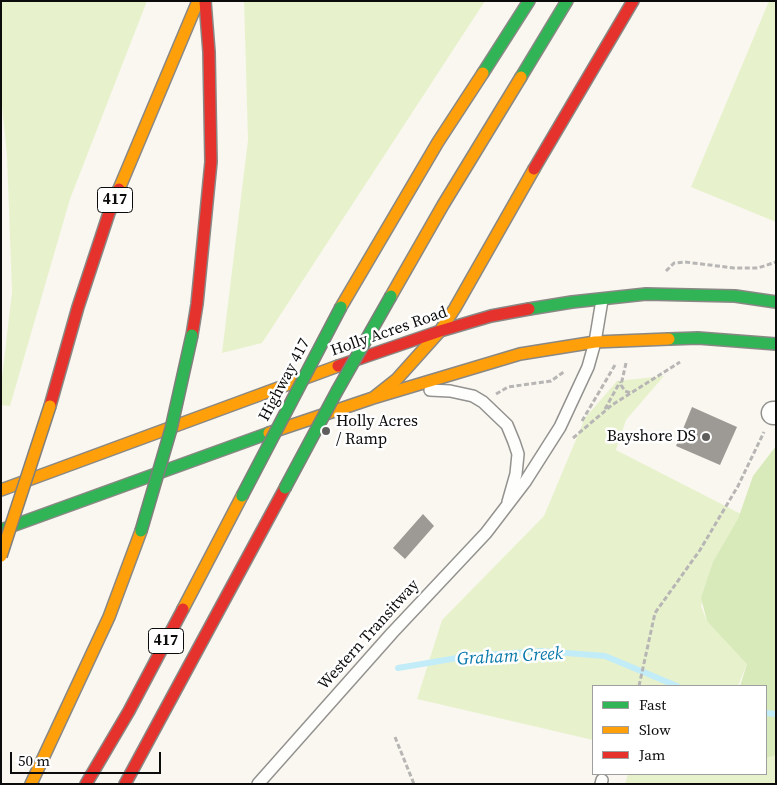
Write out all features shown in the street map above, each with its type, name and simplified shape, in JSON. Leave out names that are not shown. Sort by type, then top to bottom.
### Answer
[{"type":"main road","name":"417","points":[[1,556],[50,406],[78,307],[109,213],[198,1]]},
{"type":"main road","points":[[31,784],[109,617],[141,531],[170,429],[192,335],[197,304],[211,162],[209,52],[205,1]]},
{"type":"main road","name":"Highway 417","points":[[86,784],[129,711],[341,308],[438,142],[529,1]]},
{"type":"main road","points":[[125,784],[337,391],[443,205],[566,1]]},
{"type":"main road","points":[[373,398],[412,365],[440,331],[633,1]]},
{"type":"main road","name":"Holly Acres Road","points":[[1,490],[440,331],[491,316],[602,298],[655,294],[735,296],[776,302]]},
{"type":"main road","points":[[1,530],[235,444],[398,389],[520,354],[595,342],[698,338],[776,344]]},
{"type":"lane","name":"Western Transitway","points":[[258,784],[392,633],[486,533],[526,482],[560,427],[588,367],[595,342],[602,298]]},
{"type":"lane","name":"Western Transitway","points":[[398,389],[450,391],[473,396],[483,402],[506,425],[518,454],[516,474],[506,509]]},
{"type":"path","points":[[665,273],[669,266],[674,263],[686,262],[734,268],[758,268],[776,262]]},
{"type":"path","points":[[604,411],[621,379],[627,359]]},
{"type":"path","points":[[576,431],[569,441],[604,411],[685,360]]},
{"type":"path","points":[[581,422],[617,361]]},
{"type":"path","points":[[483,402],[508,387],[551,381],[566,371]]},
{"type":"path","points":[[621,379],[622,388],[631,393]]},
{"type":"path","points":[[639,685],[655,613],[700,550],[738,486],[775,413]]},
{"type":"path","points":[[395,737],[414,784]]},
{"type":"green space","points":[[1,1],[147,1],[70,199],[10,406],[1,405],[1,386],[12,292],[7,155],[1,97]]},
{"type":"green space","points":[[244,1],[485,1],[262,343],[222,353],[248,140]]},
{"type":"green space","points":[[769,1],[776,1],[776,222],[691,187]]},
{"type":"green space","points":[[664,376],[626,420],[616,450],[741,514],[701,606],[707,621],[746,653],[747,664],[738,685],[592,685],[592,740],[417,699],[442,620],[544,516],[585,418],[617,381]]},
{"type":"green space","points":[[776,446],[776,755],[767,758],[767,685],[740,685],[747,664],[707,621],[701,598],[713,562],[738,519],[753,476]]},
{"type":"green space","points":[[767,755],[776,755],[776,784],[625,784],[628,775],[767,775]]},
{"type":"building","name":"Bayshore DS","points":[[692,407],[737,427],[720,465],[676,446]]},
{"type":"building","points":[[423,514],[434,526],[405,559],[393,548]]},
{"type":"waterway","name":"Graham Creek","points":[[398,668],[469,656],[541,651],[605,656],[675,685]]},
{"type":"waterway","name":"Graham Creek","points":[[767,713],[776,714]]},
{"type":"traffic: fast","points":[[483,73],[529,1]]},
{"type":"traffic: fast","points":[[521,77],[567,1]]},
{"type":"traffic: fast","points":[[529,309],[646,294],[735,296],[776,302]]},
{"type":"traffic: fast","points":[[285,488],[391,296]]},
{"type":"traffic: fast","points":[[242,496],[341,307]]},
{"type":"traffic: fast","points":[[141,531],[171,429],[192,335]]},
{"type":"traffic: fast","points":[[669,339],[698,338],[776,344]]},
{"type":"traffic: fast","points":[[1,530],[269,433]]},
{"type":"traffic: slow","points":[[119,189],[198,1]]},
{"type":"traffic: slow","points":[[341,307],[438,142],[483,73]]},
{"type":"traffic: slow","points":[[391,296],[443,205],[521,77]]},
{"type":"traffic: slow","points":[[373,398],[397,379],[440,331],[534,169]]},
{"type":"traffic: slow","points":[[269,433],[373,398],[520,354],[595,342],[669,339]]},
{"type":"traffic: slow","points":[[1,490],[338,366]]},
{"type":"traffic: slow","points":[[1,556],[50,406]]},
{"type":"traffic: slow","points":[[183,609],[242,496]]},
{"type":"traffic: slow","points":[[31,784],[109,617],[141,531]]},
{"type":"traffic: jam","points":[[192,335],[197,304],[211,162],[209,52],[205,1]]},
{"type":"traffic: jam","points":[[534,169],[633,1]]},
{"type":"traffic: jam","points":[[50,406],[78,307],[109,213],[119,189]]},
{"type":"traffic: jam","points":[[338,366],[440,331],[491,316],[529,309]]},
{"type":"traffic: jam","points":[[125,784],[285,488]]},
{"type":"traffic: jam","points":[[86,784],[129,711],[183,609]]},
{"type":"place","name":"Holly Acres / Ramp","points":[[326,431]]},
{"type":"place","name":"Bayshore DS","points":[[706,437]]}]
